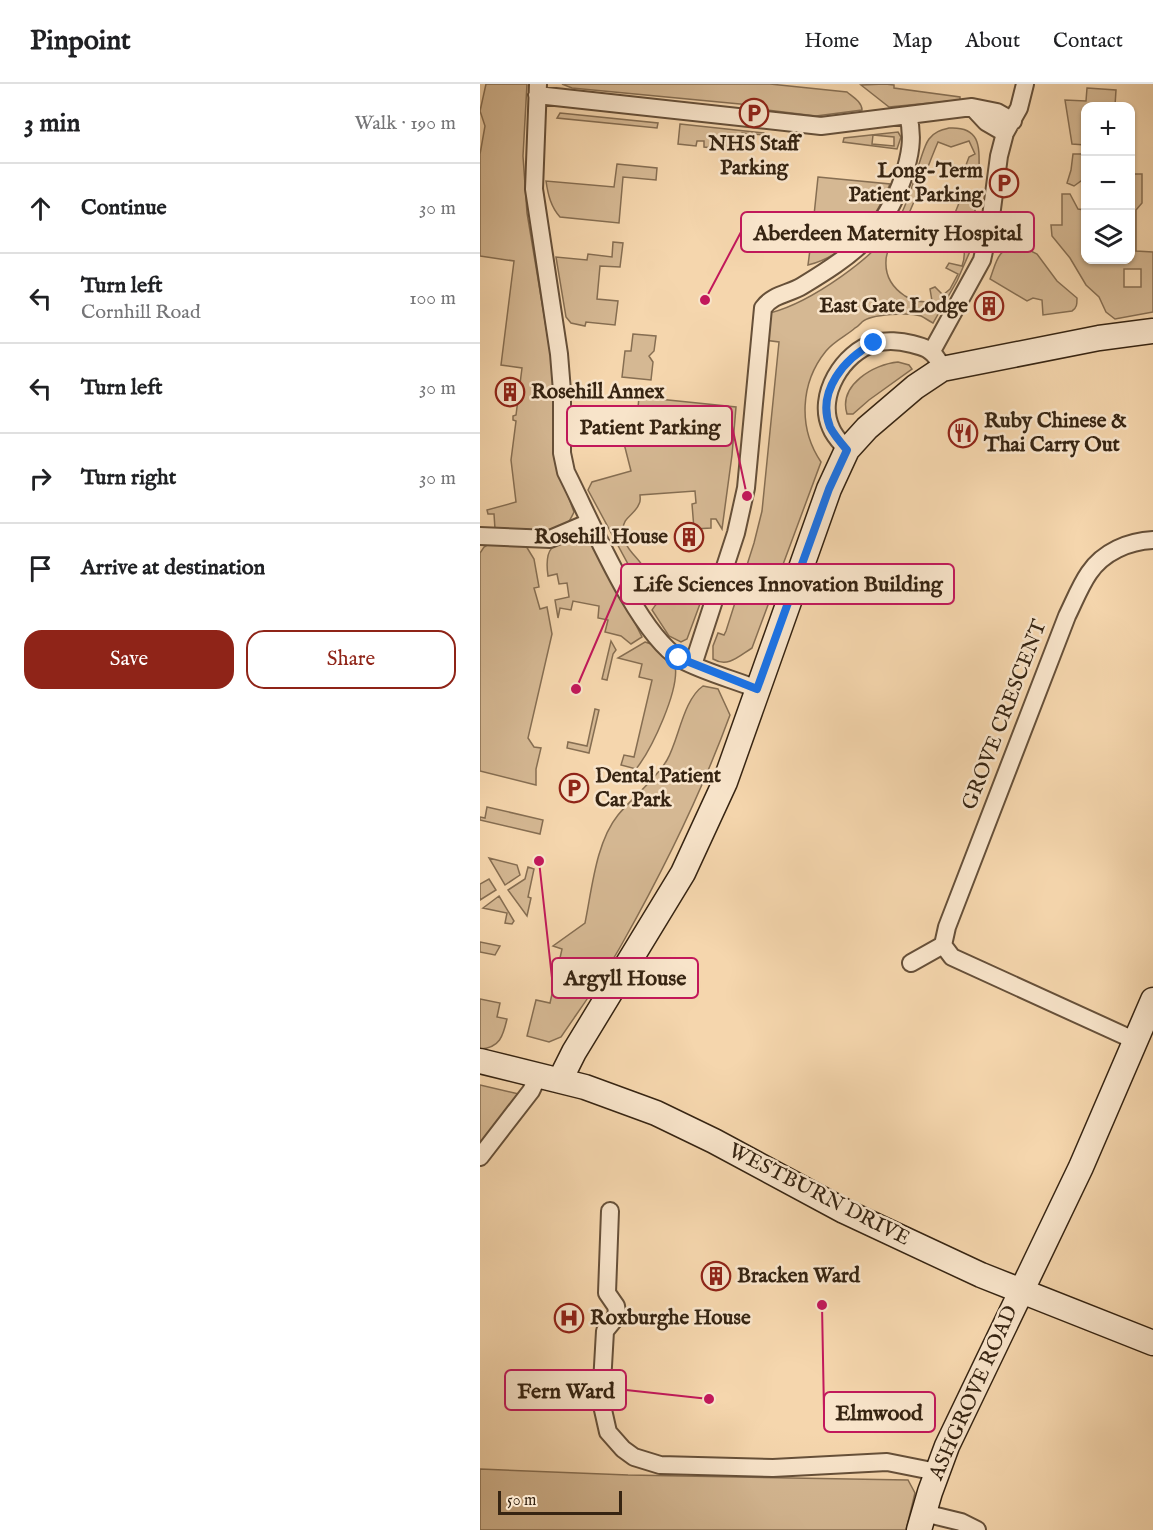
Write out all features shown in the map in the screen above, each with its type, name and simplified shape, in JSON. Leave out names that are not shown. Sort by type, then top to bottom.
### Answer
[{"type":"street","points":[[480,1157],[531,1091],[574,1052],[683,873],[726,782],[829,489],[847,450],[867,428],[915,387],[937,360],[982,260],[990,224],[999,156],[1025,84]]},
{"type":"street","points":[[757,689],[693,665],[669,650],[654,633],[624,586],[566,472],[562,453],[560,354],[534,189],[537,90],[820,126],[972,108],[986,122],[1009,127]]},
{"type":"street","points":[[693,665],[736,533],[746,488],[763,308],[768,300],[798,289],[846,259],[869,239],[887,215],[896,198],[912,141],[909,116]]},
{"type":"street","points":[[847,450],[831,428],[826,405],[836,375],[847,361],[874,343],[905,342],[937,360],[1153,331]]},
{"type":"street","points":[[480,536],[550,539],[590,522]]},
{"type":"street","name":"GROVE CRESCENT","points":[[943,945],[947,927],[1067,616],[1089,572],[1114,550],[1136,541],[1153,540]]},
{"type":"street","points":[[911,963],[943,945],[951,957],[1136,1041]]},
{"type":"street","name":"ASHGROVE ROAD","points":[[922,1521],[947,1446],[1081,1167],[1153,1000]]},
{"type":"street","name":"WESTBURN DRIVE","points":[[480,1061],[602,1092],[656,1113],[714,1141],[844,1211],[981,1275],[1153,1343]]},
{"type":"street","points":[[610,1211],[607,1293],[616,1306],[617,1312],[605,1331],[601,1401],[608,1432],[623,1449],[634,1457],[660,1465],[773,1468],[887,1462],[937,1472]]},
{"type":"street","points":[[922,1521],[961,1522],[977,1530]]},
{"type":"shaded area","points":[[486,84],[527,84],[523,156],[527,213],[551,357],[554,390],[554,458],[574,512],[570,521],[562,528],[548,532],[495,529],[494,514],[488,514],[487,510],[516,502],[511,460],[516,421],[513,420],[513,416],[516,415],[522,368],[501,365],[514,261],[480,256],[480,154],[485,126],[480,111]]},
{"type":"shaded area","points":[[562,84],[770,84],[847,92],[859,102],[862,110],[816,116],[767,110],[761,106],[572,88]]},
{"type":"shaded area","points":[[861,85],[894,85],[894,88],[960,97],[960,100],[889,107]]},
{"type":"shaded area","points":[[1087,88],[1116,90],[1115,102],[1081,102],[1081,145],[1072,144],[1065,100],[1086,101]]},
{"type":"shaded area","points":[[560,113],[658,123],[657,128],[557,118]]},
{"type":"shaded area","points":[[680,124],[764,133],[764,135],[742,133],[740,151],[704,147],[704,141],[697,141],[696,146],[678,144]]},
{"type":"shaded area","points":[[949,128],[968,131],[977,141],[979,175],[963,173],[969,157],[975,154],[969,141],[951,147],[938,142],[907,218],[888,252],[886,261],[891,282],[905,296],[914,300],[932,301],[930,289],[935,287],[943,295],[950,289],[958,274],[946,268],[949,263],[962,266],[964,260],[963,245],[949,228],[961,198],[976,201],[971,249],[957,281],[933,323],[921,316],[908,314],[890,314],[867,319],[833,344],[817,364],[807,391],[805,406],[808,435],[821,462],[752,648],[729,662],[713,659],[713,646],[718,633],[724,635],[726,631],[762,511],[779,342],[764,340],[770,313],[786,308],[822,289],[841,277],[875,249],[902,213],[927,142],[935,133]]},
{"type":"shaded area","points":[[898,132],[901,137],[897,149],[843,142],[844,138]],"holes":[[[873,135],[894,137],[894,146],[872,144]]]},
{"type":"shaded area","points":[[1073,154],[1081,154],[1081,181],[1074,186],[1067,183]]},
{"type":"shaded area","points":[[617,164],[657,168],[656,180],[623,177],[619,223],[560,217],[550,200],[546,181],[614,187]]},
{"type":"shaded area","points":[[1135,174],[1142,174],[1142,203],[1136,210],[1136,251],[1153,252],[1153,312],[1115,319],[1106,312],[1099,297],[1086,285],[1070,258],[1052,236],[1051,225],[1062,225],[1062,194],[1070,194],[1078,209],[1081,209],[1081,264],[1135,264]],"holes":[[[1124,269],[1141,269],[1141,287],[1124,287]]]},
{"type":"shaded area","points":[[818,177],[890,184],[868,223],[847,245],[822,260],[808,265],[812,234],[816,234],[816,226],[813,225]]},
{"type":"shaded area","points":[[613,242],[623,243],[620,267],[600,266],[597,299],[618,301],[615,325],[586,322],[585,326],[571,323],[566,317],[556,257],[587,260],[588,254],[612,257]]},
{"type":"shaded area","points":[[1019,245],[1037,254],[1057,281],[1077,298],[1074,310],[1043,315],[1042,300],[1033,298],[1027,301],[990,279],[999,256],[1006,249]]},
{"type":"shaded area","points":[[633,334],[656,336],[654,351],[649,356],[653,362],[651,380],[622,377],[625,351],[631,351]]},
{"type":"shaded area","points":[[898,362],[909,365],[912,369],[853,414],[847,414],[848,394],[853,385],[869,372]]},
{"type":"shaded area","points":[[639,397],[736,407],[722,529],[716,519],[711,519],[711,528],[694,529],[692,504],[696,503],[695,491],[640,495],[637,508],[623,526],[628,547],[646,571],[647,589],[641,588],[588,490],[592,482],[631,471],[617,416],[637,418]]},
{"type":"shaded area","points":[[578,537],[589,538],[599,552],[642,637],[631,644],[621,636],[605,632],[608,620],[598,618],[599,606],[573,601],[571,610],[560,608],[558,618],[555,600],[569,597],[567,583],[559,584],[557,574],[548,576],[547,559],[551,549],[556,545]]},
{"type":"shaded area","points":[[489,544],[526,546],[534,559],[539,587],[534,588],[540,609],[547,607],[552,634],[528,738],[534,747],[541,748],[536,769],[536,785],[480,771],[480,553]]},
{"type":"shaded area","points":[[704,593],[687,639],[681,642],[669,636],[652,610],[656,604],[675,596]]},
{"type":"shaded area","points":[[611,641],[616,650],[607,680],[602,679]]},
{"type":"shaded area","points":[[645,642],[651,644],[675,665],[675,676],[663,718],[650,748],[636,769],[621,765],[624,755],[634,757],[652,680],[639,677],[642,664],[618,658]]},
{"type":"shaded area","points":[[703,686],[718,689],[730,715],[707,774],[667,859],[616,954],[561,1037],[549,1042],[527,1036],[536,1000],[550,1003],[562,949],[553,946],[585,923],[596,866],[611,826],[667,760],[686,710],[696,692]]},
{"type":"shaded area","points":[[595,709],[599,710],[589,753],[567,748],[568,742],[587,746]]},
{"type":"shaded area","points":[[487,807],[543,820],[540,834],[480,820],[480,817],[485,818]]},
{"type":"shaded area","points":[[489,858],[517,865],[520,875],[505,885]]},
{"type":"shaded area","points":[[528,867],[534,869],[528,897],[531,898],[527,916],[508,890],[525,879]]},
{"type":"shaded area","points":[[489,879],[496,890],[480,900],[480,884]]},
{"type":"shaded area","points":[[499,896],[514,921],[512,924],[505,923],[507,913],[483,908]]},
{"type":"shaded area","points":[[480,942],[500,946],[495,955],[480,952]]},
{"type":"shaded area","points":[[480,999],[500,1003],[497,1017],[507,1019],[500,1040],[492,1046],[480,1049]]},
{"type":"shaded area","points":[[480,1085],[523,1095],[480,1150]]},
{"type":"shaded area","points":[[480,1469],[628,1475],[908,1480],[915,1493],[906,1530],[480,1530]]},
{"type":"place","name":"NHS Staff Parking","points":[[754,113]]},
{"type":"place","name":"Long-Term Patient Parking","points":[[1004,183]]},
{"type":"place","name":"Aberdeen Maternity Hospital","points":[[705,300]]},
{"type":"place","name":"East Gate Lodge","points":[[989,306]]},
{"type":"place","name":"Rosehill Annex","points":[[510,392]]},
{"type":"place","name":"Ruby Chinese & Thai Carry Out","points":[[963,433]]},
{"type":"place","name":"Patient Parking","points":[[747,496]]},
{"type":"place","name":"Rosehill House","points":[[689,537]]},
{"type":"place","name":"Life Sciences Innovation Building","points":[[576,689]]},
{"type":"place","name":"Dental Patient Car Park","points":[[574,788]]},
{"type":"place","name":"Argyll House","points":[[539,861]]},
{"type":"place","name":"Bracken Ward","points":[[716,1276]]},
{"type":"place","name":"Elmwood","points":[[822,1305]]},
{"type":"place","name":"Roxburghe House","points":[[569,1318]]},
{"type":"place","name":"Fern Ward","points":[[709,1399]]},
{"type":"route","points":[[679,658],[757,689],[829,489],[847,450],[831,428],[826,405],[830,392],[836,375],[847,361],[874,343]]}]
